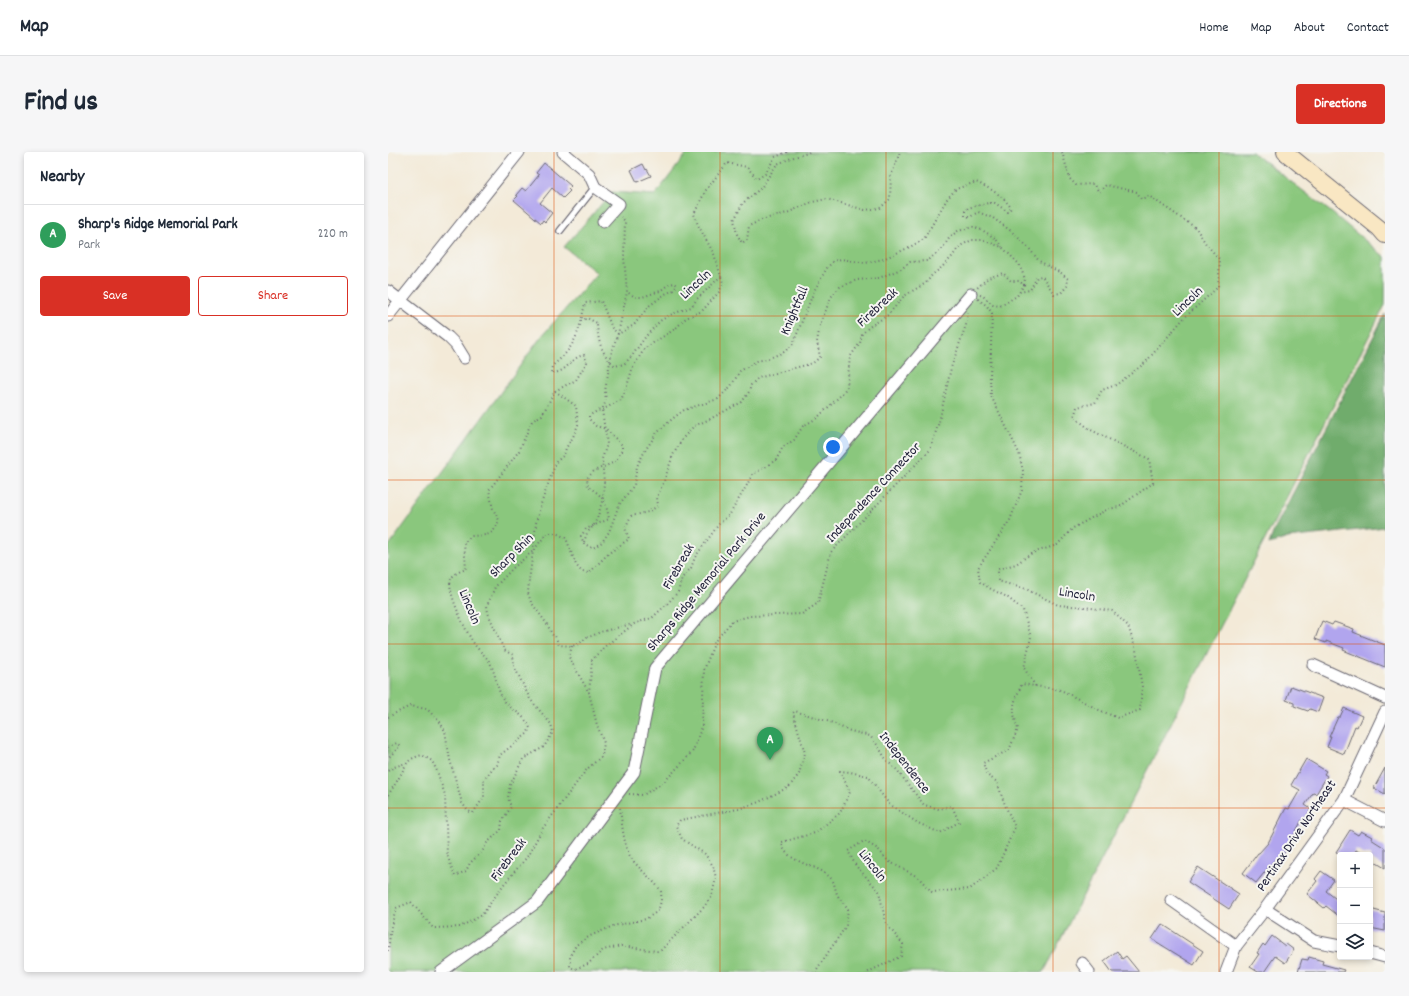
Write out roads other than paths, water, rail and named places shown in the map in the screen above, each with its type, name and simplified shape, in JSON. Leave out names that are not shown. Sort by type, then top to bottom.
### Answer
[{"type":"main road","points":[[1284,152],[1379,228],[1385,235]]},
{"type":"street","points":[[388,316],[519,152]]},
{"type":"street","points":[[563,152],[589,174],[595,187],[618,204],[603,222]]},
{"type":"street","points":[[388,291],[448,337],[463,353],[464,358]]},
{"type":"street","name":"Sharps Ridge Memorial Park Drive","points":[[441,972],[538,902],[634,772],[655,668],[971,294]]},
{"type":"street","points":[[1312,665],[1385,698]]},
{"type":"street","name":"Pertinax Drive Northeast","points":[[1226,972],[1236,946],[1265,909],[1344,800],[1385,712]]},
{"type":"street","points":[[1344,800],[1385,821]]},
{"type":"street","points":[[1171,900],[1236,946]]},
{"type":"street","points":[[1265,909],[1314,941],[1337,945]]},
{"type":"street","points":[[1373,954],[1385,957]]},
{"type":"lane","points":[[560,231],[595,187]]},
{"type":"place","name":"Sharp's Ridge Memorial Park","points":[[770,760]]}]
